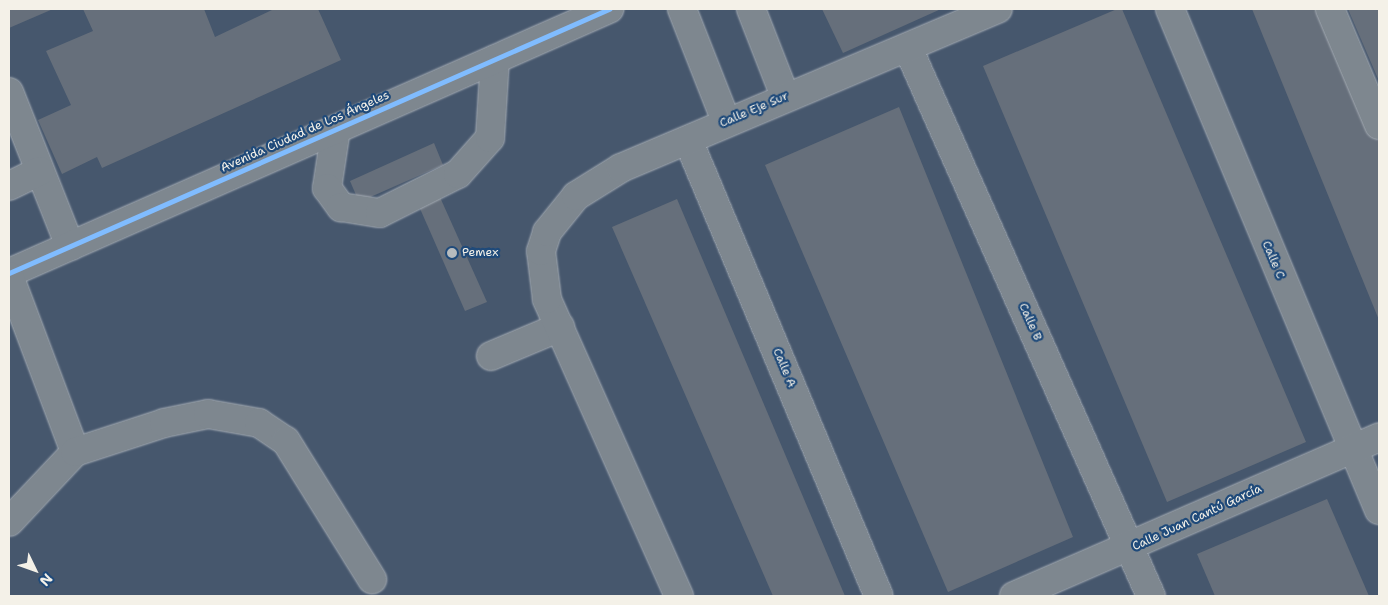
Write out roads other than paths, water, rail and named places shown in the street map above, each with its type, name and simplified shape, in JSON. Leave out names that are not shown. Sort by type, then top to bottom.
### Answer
[{"type":"street","name":"Avenida Ciudad de Los Ángeles","points":[[9,275],[70,246],[609,9]]},
{"type":"street","points":[[682,9],[726,121]]},
{"type":"street","points":[[752,9],[785,96]]},
{"type":"street","name":"Calle Eje Sur","points":[[560,326],[541,276],[541,251],[560,213],[594,182],[726,121],[908,48],[998,9]]},
{"type":"street","name":"Calle C","points":[[1170,9],[1351,448],[1379,510]]},
{"type":"street","points":[[1330,9],[1379,125]]},
{"type":"street","name":"Calle B","points":[[908,48],[1151,596]]},
{"type":"street","points":[[336,129],[327,188],[340,207],[380,212],[458,174],[490,138],[495,59]]},
{"type":"street","points":[[9,92],[70,246]]},
{"type":"street","name":"Calle A","points":[[688,140],[879,596]]},
{"type":"street","points":[[9,186],[40,171]]},
{"type":"street","points":[[9,275],[75,452]]},
{"type":"street","points":[[491,356],[560,326],[679,596]]},
{"type":"street","points":[[9,522],[75,452],[164,423],[208,414],[259,423],[286,441],[372,579]]},
{"type":"street","name":"Calle Juan Cantú García","points":[[1014,596],[1130,549],[1379,436]]},
{"type":"place","name":"Pemex","points":[[452,253]]}]
